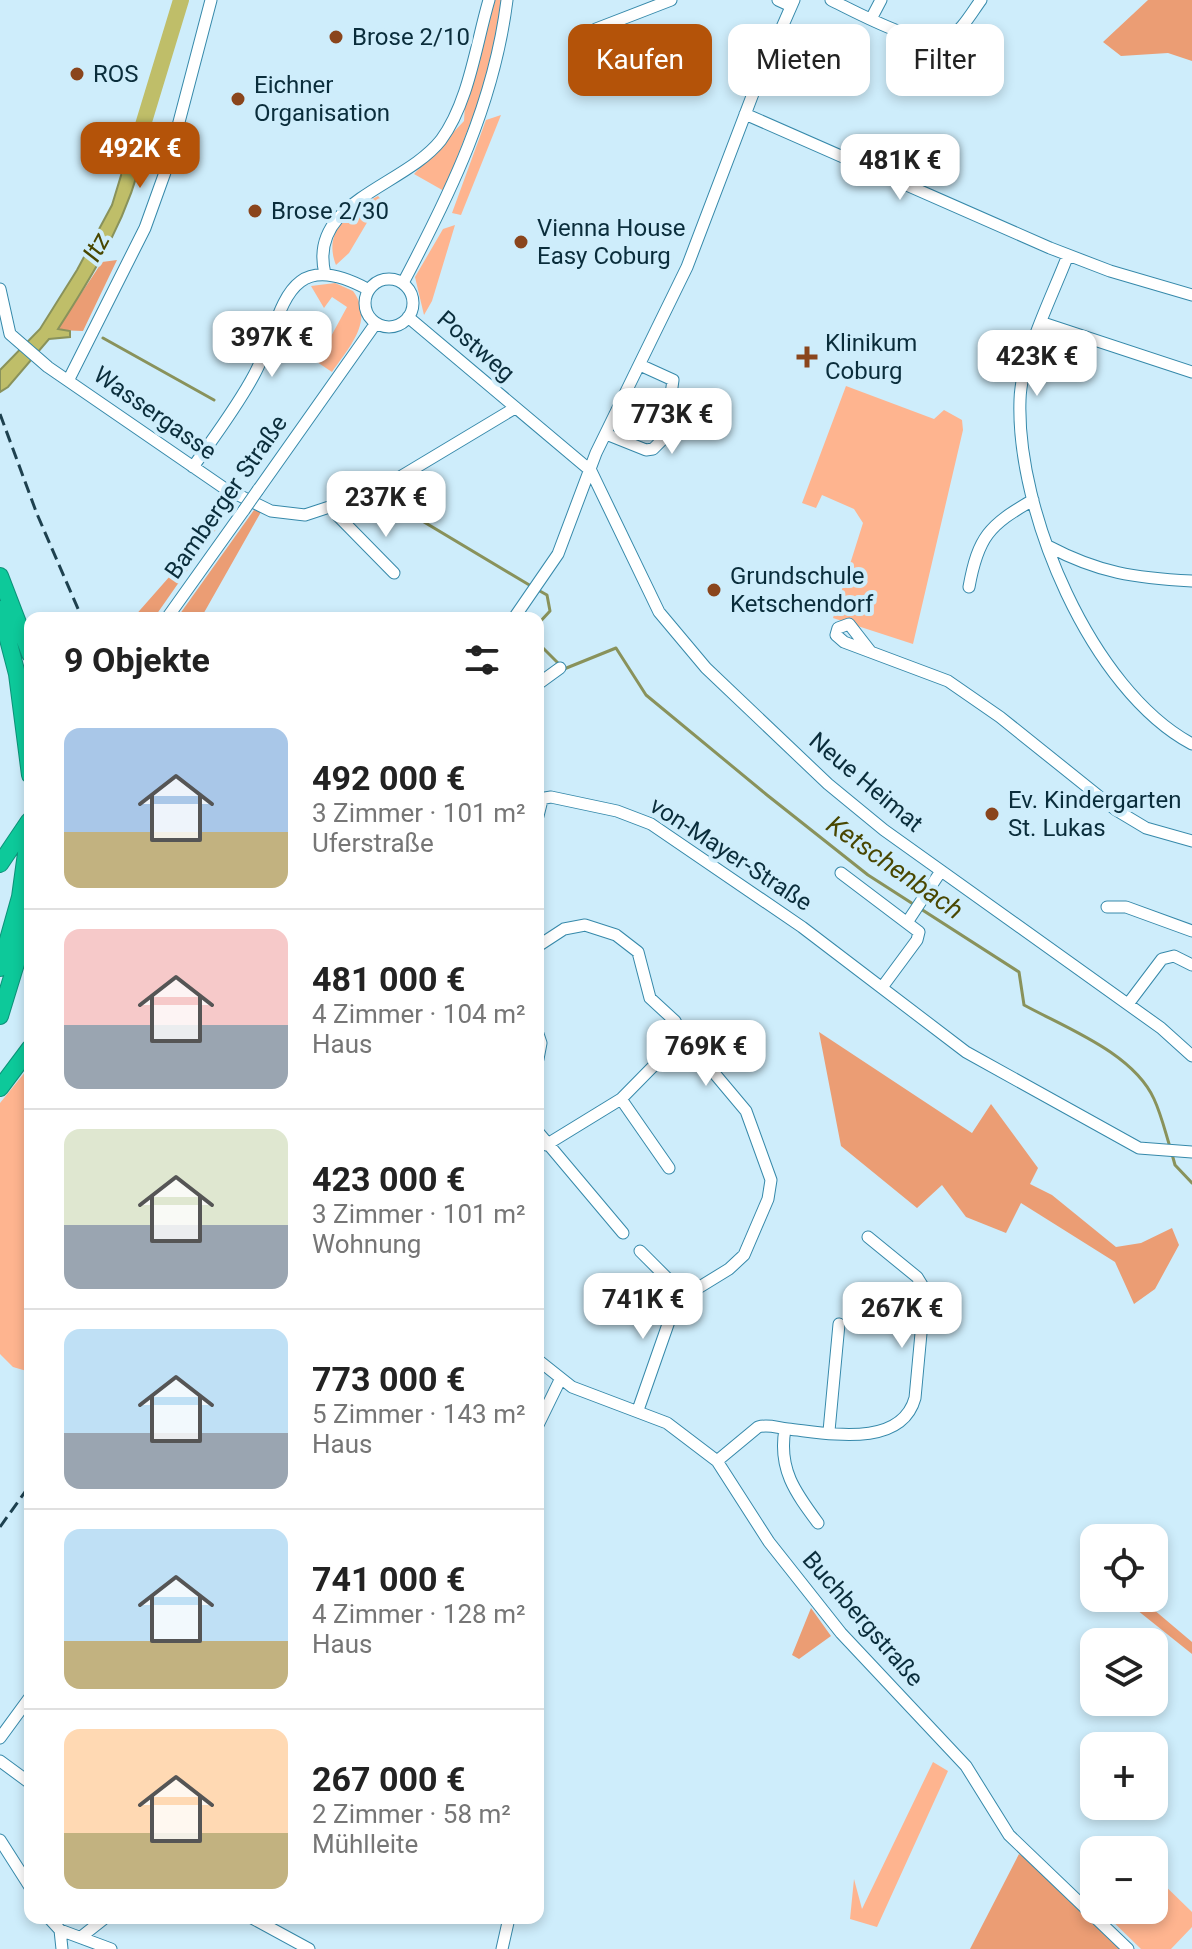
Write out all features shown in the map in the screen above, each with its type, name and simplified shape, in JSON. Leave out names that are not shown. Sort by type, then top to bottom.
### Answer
[{"type":"highway","points":[[0,576],[24,638]]},
{"type":"highway","points":[[0,609],[17,674],[24,728]]},
{"type":"highway","points":[[0,864],[24,830]]},
{"type":"highway","points":[[0,968],[20,897],[24,867]]},
{"type":"highway","points":[[0,1016],[24,938]]},
{"type":"highway","points":[[0,1088],[24,1056]]},
{"type":"street","points":[[69,379],[145,228],[168,164],[211,0]]},
{"type":"street","points":[[325,274],[322,250],[335,218],[423,159],[441,140],[458,108],[489,0]]},
{"type":"street","points":[[403,283],[456,179],[480,119],[493,78],[507,0]]},
{"type":"street","points":[[609,24],[671,0]]},
{"type":"street","points":[[519,612],[558,554],[606,434],[691,257],[745,114],[793,3],[778,0]]},
{"type":"street","points":[[831,0],[908,34],[941,40],[951,36],[981,0]]},
{"type":"street","points":[[871,19],[881,0]]},
{"type":"street","points":[[745,114],[1068,255],[1155,286],[1192,295]]},
{"type":"street","points":[[1068,255],[1020,397],[1020,428],[1033,500],[1060,578],[1083,625],[1139,701],[1192,744]]},
{"type":"street","points":[[193,467],[254,376],[285,296],[305,280],[325,274],[369,290]]},
{"type":"street","points":[[385,279],[403,283],[413,299],[408,317],[394,326],[376,323],[366,308],[369,290],[385,279]]},
{"type":"street","name":"Wassergasse","points":[[0,289],[6,326],[16,340],[48,367],[193,467],[243,499],[271,511],[305,515],[335,507]]},
{"type":"street","name":"Postweg","points":[[408,317],[591,471]]},
{"type":"street","name":"Bamberger Straße","points":[[171,612],[376,323]]},
{"type":"street","points":[[1043,323],[1192,372]]},
{"type":"street","points":[[606,434],[646,450],[653,449],[665,437],[673,380],[640,365]]},
{"type":"street","name":"Postweg","points":[[335,507],[375,492],[515,408]]},
{"type":"street","name":"Neue Heimat","points":[[591,471],[647,590],[699,661],[828,784],[941,871],[1128,1004],[1192,1056]]},
{"type":"street","points":[[580,499],[606,498]]},
{"type":"street","points":[[969,587],[975,554],[982,538],[1008,514],[1033,500]]},
{"type":"street","points":[[335,507],[338,516],[394,573]]},
{"type":"street","points":[[1048,546],[1080,563],[1134,578],[1192,581]]},
{"type":"street","points":[[1060,578],[1080,563]]},
{"type":"street","points":[[870,651],[948,681],[1000,717],[1116,810],[1146,828],[1192,841]]},
{"type":"street","points":[[544,680],[560,668]]},
{"type":"street","name":"von-Mayer-Straße","points":[[544,798],[617,811],[651,824],[883,986],[989,1066],[1139,1148],[1192,1152]]},
{"type":"street","points":[[883,986],[920,935],[910,917],[941,871]]},
{"type":"street","name":"von-Mayer-Straße","points":[[841,873],[910,917]]},
{"type":"street","points":[[1107,907],[1126,907],[1192,931]]},
{"type":"street","points":[[544,942],[564,929],[579,925],[616,935],[638,952],[647,992],[675,1021],[683,1036],[746,1111],[765,1161],[771,1187],[744,1255],[729,1269],[685,1296],[673,1310],[638,1410]]},
{"type":"street","points":[[1128,1004],[1162,959],[1174,956],[1192,965]]},
{"type":"street","points":[[546,1145],[621,1099],[683,1036]]},
{"type":"street","points":[[621,1099],[669,1168]]},
{"type":"street","points":[[544,1142],[623,1233]]},
{"type":"street","points":[[717,1461],[758,1427],[766,1424],[785,1429],[884,1432],[909,1413],[915,1398],[925,1290],[917,1277],[868,1237]]},
{"type":"street","points":[[640,1251],[685,1296]]},
{"type":"street","points":[[829,1431],[839,1324]]},
{"type":"street","name":"Buchbergstraße","points":[[544,1365],[560,1380],[667,1423],[717,1461],[769,1542],[849,1642],[966,1766],[1009,1835],[1128,1949]]},
{"type":"street","points":[[544,1413],[560,1380]]},
{"type":"street","points":[[785,1429],[781,1449],[788,1480],[818,1523]]},
{"type":"street","points":[[0,1738],[24,1705]]},
{"type":"street","points":[[0,1761],[24,1779]]},
{"type":"street","points":[[0,1840],[24,1878]]},
{"type":"street","points":[[54,1924],[60,1930],[111,1949]]},
{"type":"street","points":[[81,1937],[97,1924]]},
{"type":"street","points":[[263,1924],[309,1949]]},
{"type":"street","points":[[502,1949],[508,1924]]},
{"type":"street","points":[[60,1930],[60,1948]]},
{"type":"shaded area","points":[[495,0],[502,0],[487,80],[444,191],[414,174],[464,121],[465,105]]},
{"type":"shaded area","points":[[1148,0],[1192,0],[1192,61],[1168,53],[1121,56],[1103,42]]},
{"type":"shaded area","points":[[501,115],[461,215],[452,213],[486,120]]},
{"type":"shaded area","points":[[378,196],[385,204],[380,212],[375,209],[349,253],[336,265],[333,242],[336,232],[349,215]]},
{"type":"shaded area","points":[[455,225],[432,301],[424,315],[415,277],[443,229]]},
{"type":"shaded area","points":[[117,260],[83,331],[57,330],[102,262]]},
{"type":"shaded area","points":[[335,283],[353,291],[359,302],[361,323],[352,343],[332,372],[317,362],[347,307],[332,297],[324,308],[311,286]]},
{"type":"shaded area","points":[[846,386],[934,419],[944,410],[962,420],[963,430],[913,644],[833,618],[863,523],[854,509],[822,495],[816,508],[802,503]]},
{"type":"shaded area","points":[[229,495],[235,502],[158,612],[138,612],[170,576]]},
{"type":"shaded area","points":[[254,510],[261,512],[204,612],[181,612]]},
{"type":"shaded area","points":[[819,1032],[972,1133],[991,1104],[1038,1168],[1030,1184],[1052,1195],[1116,1247],[1141,1243],[1172,1228],[1179,1245],[1155,1289],[1134,1304],[1115,1262],[1021,1203],[1006,1233],[966,1217],[942,1185],[917,1208],[841,1146]]},
{"type":"shaded area","points":[[24,1073],[24,1370],[13,1367],[0,1354],[0,1103]]},
{"type":"shaded area","points":[[811,1608],[831,1636],[799,1659],[792,1655]]},
{"type":"shaded area","points":[[1140,1612],[1157,1612],[1192,1642],[1192,1654],[1168,1635],[1168,1628],[1160,1628]]},
{"type":"shaded area","points":[[933,1762],[948,1771],[877,1927],[850,1919],[854,1879],[862,1909]]},
{"type":"shaded area","points":[[1019,1854],[1061,1881],[1080,1901],[1080,1924],[1102,1924],[1126,1949],[970,1949]]},
{"type":"shaded area","points":[[1168,1889],[1192,1912],[1192,1927],[1171,1949],[1141,1949],[1115,1924],[1168,1924]]},
{"type":"water","points":[[145,145],[139,171],[121,218],[58,329],[70,331],[70,337],[49,339],[8,387],[0,392],[0,370],[40,329],[112,205],[127,156]]},
{"type":"waterway","name":"Itz","points":[[129,171],[181,0]]},
{"type":"waterway","name":"Ketschenbach","points":[[103,338],[214,400]]},
{"type":"waterway","name":"Ketschenbach","points":[[394,504],[531,586]]},
{"type":"waterway","name":"Ketschenbach","points":[[538,590],[547,595],[550,611],[544,618]]},
{"type":"waterway","name":"Ketschenbach","points":[[544,649],[564,669],[616,648],[646,695],[767,795],[868,875],[1019,972],[1024,1005],[1097,1043],[1131,1068],[1154,1099],[1170,1147]]},
{"type":"waterway","name":"Ketschenbach","points":[[1172,1154],[1175,1165],[1192,1183]]},
{"type":"railway","points":[[0,414],[37,514],[79,612]]},
{"type":"railway","points":[[0,1527],[24,1493]]},
{"type":"place","name":"Brose 2/10","points":[[336,37]]},
{"type":"place","name":"ROS","points":[[77,74]]},
{"type":"place","name":"Eichner Organisation","points":[[238,99]]},
{"type":"place","name":"Brose 2/30","points":[[255,211]]},
{"type":"place","name":"Vienna House Easy Coburg","points":[[521,242]]},
{"type":"place","name":"Klinikum Coburg","points":[[807,357]]},
{"type":"place","name":"Grundschule Ketschendorf","points":[[714,590]]},
{"type":"place","name":"Ev. Kindergarten St. Lukas","points":[[992,814]]}]
